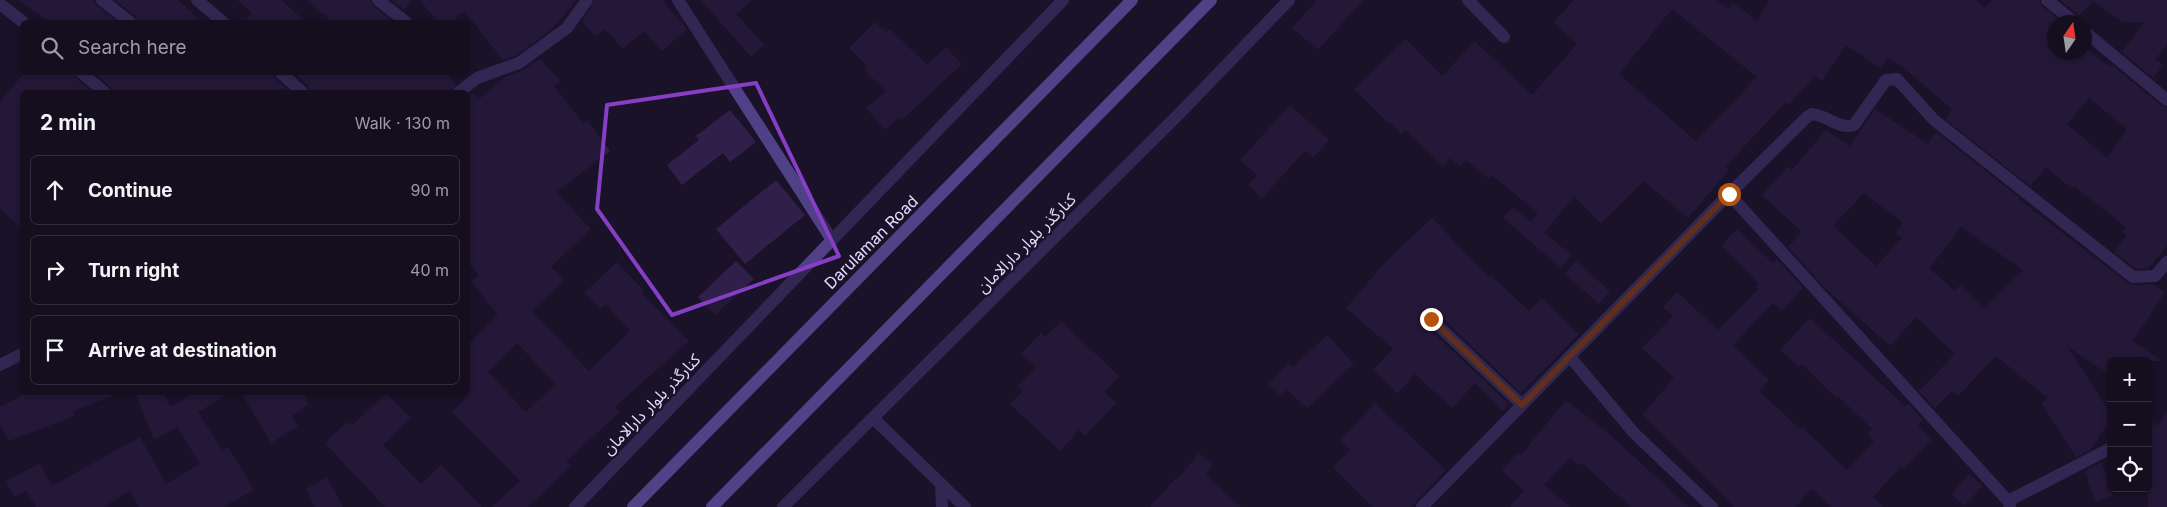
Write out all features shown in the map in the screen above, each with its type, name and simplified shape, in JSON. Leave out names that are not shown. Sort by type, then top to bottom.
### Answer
[{"type":"main road","name":"Darulaman Road","points":[[633,507],[1132,0]]},
{"type":"main road","points":[[712,507],[1211,0]]},
{"type":"street","points":[[102,0],[127,20]]},
{"type":"street","points":[[196,0],[221,20]]},
{"type":"street","points":[[378,0],[403,20]]},
{"type":"street","points":[[461,90],[472,75],[519,62],[567,28],[586,0]]},
{"type":"street","points":[[678,0],[832,240]]},
{"type":"street","name":"کنارگذر بلوار دارالامان","points":[[575,507],[1063,0]]},
{"type":"street","name":"کنارگذر بلوار دارالامان","points":[[783,507],[1181,112],[1288,0]]},
{"type":"street","points":[[1468,0],[1504,37]]},
{"type":"street","points":[[2047,0],[2065,15]]},
{"type":"street","points":[[0,4],[20,20]]},
{"type":"street","points":[[2092,38],[2167,100]]},
{"type":"street","points":[[84,75],[102,90]]},
{"type":"street","points":[[283,75],[300,90]]},
{"type":"street","points":[[1422,507],[1729,194],[1812,114],[1818,114],[1848,127],[1854,125],[1886,80],[1890,78],[1897,79],[1934,120],[2132,278],[2155,276],[2167,262]]},
{"type":"street","points":[[1729,194],[2009,504],[2107,450]]},
{"type":"street","points":[[1431,319],[1522,405]]},
{"type":"street","points":[[0,365],[20,355]]},
{"type":"street","points":[[1570,357],[1634,433],[1712,507]]},
{"type":"street","points":[[873,418],[965,507]]},
{"type":"street","points":[[942,485],[942,507]]},
{"type":"highlighted area","points":[[756,83],[839,256],[672,315],[597,209],[607,105]]},
{"type":"building","points":[[18,0],[94,0],[97,6],[114,20],[47,20]]},
{"type":"building","points":[[115,0],[178,0],[200,20],[137,20],[135,16]]},
{"type":"building","points":[[237,0],[281,0],[304,20],[246,20],[252,13]]},
{"type":"building","points":[[307,0],[370,0],[373,6],[390,20],[331,20]]},
{"type":"building","points":[[391,0],[412,0],[404,10]]},
{"type":"building","points":[[419,0],[577,0],[550,31],[515,56],[503,60],[464,11],[453,20],[437,20]]},
{"type":"building","points":[[595,0],[662,0],[687,29],[662,51],[644,31],[623,49],[605,29],[596,37],[582,21]]},
{"type":"building","points":[[701,0],[752,0],[736,14],[765,45],[751,57]]},
{"type":"building","points":[[1317,0],[1363,0],[1318,50],[1292,28]]},
{"type":"building","points":[[1574,0],[1716,0],[1728,9],[1733,2],[1757,21],[1769,0],[1976,0],[1985,8],[1992,0],[2039,0],[2042,6],[2053,15],[2047,15],[2047,60],[2092,60],[2092,53],[2110,67],[2112,65],[2162,106],[2167,108],[2167,246],[2149,268],[2136,269],[2114,252],[2127,235],[2122,232],[2126,227],[2074,186],[2072,189],[2046,167],[2030,186],[1945,119],[1952,109],[1906,70],[1888,57],[1880,68],[1846,45],[1822,81],[1815,76],[1788,105],[1786,102],[1725,167],[1729,170],[1688,218],[1644,181],[1601,224],[1574,196],[1544,233],[1572,255],[1561,268],[1503,218],[1513,207],[1531,222],[1538,213],[1492,175],[1489,179],[1466,160],[1460,167],[1450,158],[1443,166],[1405,130],[1401,134],[1388,123],[1354,89],[1406,39],[1442,76],[1475,41],[1532,95],[1577,44],[1554,22]],"holes":[[[1672,9],[1757,77],[1696,141],[1619,74]],[[2089,98],[2127,129],[2107,158],[2067,124]]]},
{"type":"building","points":[[2060,0],[2167,0],[2167,44],[2155,60],[2163,65],[2153,78],[2122,52],[2145,22],[2122,22],[2093,1],[2078,15]]},
{"type":"building","points":[[875,22],[886,32],[890,29],[927,65],[946,47],[962,64],[902,120],[899,117],[885,130],[866,108],[886,91],[864,70],[867,66],[849,48]]},
{"type":"building","points":[[540,58],[560,81],[554,86],[583,123],[587,120],[610,151],[556,192],[591,229],[551,267],[564,280],[532,311],[589,371],[629,330],[606,304],[600,309],[584,293],[617,262],[644,291],[642,293],[689,341],[615,407],[620,412],[566,461],[571,466],[528,507],[492,507],[520,481],[452,412],[470,395],[470,342],[498,315],[471,281],[479,275],[470,265],[470,94],[473,92],[479,99],[505,77],[524,70]],"holes":[[[517,343],[555,384],[526,412],[488,372]]]},
{"type":"building","points":[[22,75],[74,75],[90,90],[20,90],[20,227],[0,209],[0,102]]},
{"type":"building","points":[[97,75],[274,75],[288,90],[111,90]]},
{"type":"building","points":[[296,75],[448,75],[456,84],[452,90],[309,90],[308,86]]},
{"type":"building","points":[[1290,105],[1329,140],[1313,158],[1305,151],[1262,198],[1248,185],[1257,175],[1240,160]]},
{"type":"building","points":[[1875,109],[1928,144],[1936,132],[2020,198],[2018,199],[2128,283],[2133,285],[2153,284],[2165,292],[2133,341],[2162,361],[2152,361],[2152,357],[2107,357],[2107,373],[2067,346],[2107,408],[2107,425],[2090,450],[2076,457],[2041,403],[2048,398],[1996,356],[1958,396],[1952,391],[1935,408],[1919,391],[1955,354],[1916,317],[1890,346],[1825,288],[1788,247],[1802,232],[1762,195],[1788,166],[1792,170],[1826,130],[1850,146]],"holes":[[[1864,193],[1903,223],[1895,233],[1902,238],[1876,266],[1833,226]],[[1961,227],[2023,270],[1984,309],[1960,285],[1955,291],[1929,268]]]},
{"type":"building","points":[[730,110],[756,142],[730,162],[723,153],[682,185],[667,165],[699,140],[696,136]]},
{"type":"building","points":[[776,180],[805,215],[745,264],[716,229]]},
{"type":"building","points":[[1432,218],[1489,277],[1491,275],[1529,311],[1542,298],[1579,334],[1521,393],[1437,313],[1432,311],[1425,313],[1423,318],[1425,325],[1509,404],[1502,411],[1475,383],[1452,408],[1415,374],[1397,394],[1373,370],[1393,349],[1346,308],[1389,258]]},
{"type":"building","points":[[1737,229],[1773,263],[1777,259],[1803,288],[1782,311],[1773,303],[1733,345],[1769,380],[1759,391],[1800,429],[1802,427],[1847,470],[1874,442],[1867,434],[1872,429],[1838,396],[1836,398],[1802,364],[1799,367],[1780,350],[1810,318],[1905,406],[1908,403],[1923,420],[1918,425],[1932,439],[1903,469],[1901,467],[1873,497],[1883,507],[1831,507],[1812,489],[1795,507],[1734,507],[1642,415],[1674,378],[1642,348],[1673,316],[1663,307],[1677,292],[1718,330],[1758,289],[1756,287],[1759,284],[1721,246]]},
{"type":"building","points":[[736,261],[754,279],[715,315],[698,297]]},
{"type":"building","points":[[1576,261],[1610,291],[1599,304],[1565,274]]},
{"type":"building","points":[[1061,321],[1119,376],[1105,392],[1116,403],[1085,436],[1079,430],[1060,451],[1010,404],[1023,391],[1017,386],[1036,367],[1021,354],[1041,333],[1045,337]]},
{"type":"building","points":[[1327,335],[1354,364],[1307,408],[1287,390],[1281,396],[1269,384],[1289,363],[1293,367]]},
{"type":"building","points":[[22,395],[114,395],[73,411],[74,416],[9,441],[0,423],[0,407]]},
{"type":"building","points":[[136,395],[165,395],[170,407],[191,395],[227,395],[198,412],[222,450],[228,447],[254,490],[223,507],[139,507],[130,491],[103,507],[36,507],[26,490],[14,497],[6,481],[40,463],[52,486],[140,437],[166,484],[200,464],[177,427],[154,440]]},
{"type":"building","points":[[243,395],[304,395],[309,404],[292,416],[298,426],[271,443]]},
{"type":"building","points":[[384,395],[388,395],[411,418],[383,445],[421,484],[441,465],[482,507],[385,507],[325,443],[347,422],[352,426]]},
{"type":"building","points":[[1566,400],[1609,434],[1689,507],[1631,507],[1582,463],[1580,466],[1570,458],[1544,485],[1570,507],[1510,507],[1524,491],[1502,470],[1518,452],[1521,455]]},
{"type":"building","points":[[1375,403],[1446,470],[1411,507],[1373,507],[1333,467],[1350,450],[1340,440]]},
{"type":"building","points":[[2167,413],[2167,507],[2148,507],[2148,492],[2152,492],[2152,421],[2157,426]]},
{"type":"building","points":[[1199,453],[1213,465],[1206,473],[1209,478],[1241,507],[1150,507],[1176,478],[1177,480]]},
{"type":"building","points":[[2102,462],[2107,477],[2107,492],[2112,492],[2113,496],[2095,502],[2085,471]]},
{"type":"building","points":[[1969,474],[1983,486],[1964,506],[1951,494]]},
{"type":"building","points":[[327,477],[343,507],[315,507],[306,489]]},
{"type":"route","points":[[1431,319],[1522,405],[1729,194]]}]
